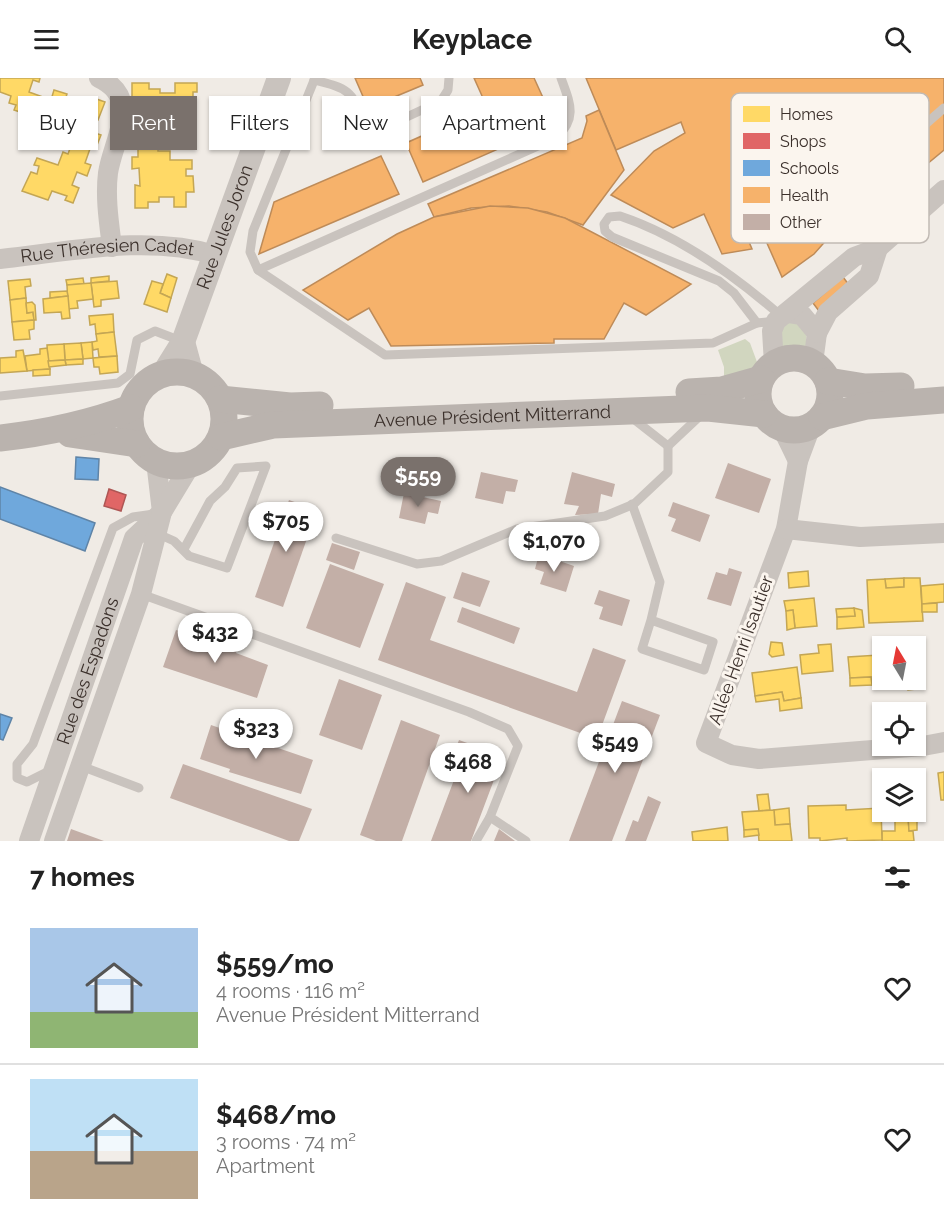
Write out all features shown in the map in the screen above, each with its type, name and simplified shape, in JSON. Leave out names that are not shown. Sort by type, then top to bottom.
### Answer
[{"type":"main road","points":[[944,385],[866,387],[821,372],[794,357],[768,371],[758,397],[773,421],[792,430],[867,405],[944,400]]},
{"type":"main road","name":"Avenue Président Mitterrand","points":[[220,399],[290,406],[665,393],[722,390],[768,371]]},
{"type":"main road","points":[[45,433],[89,435],[147,452],[179,466],[191,464],[204,458],[221,437],[224,425],[220,399],[204,380],[178,372],[163,374],[149,382],[138,393],[131,408],[132,432],[147,452]]},
{"type":"main road","points":[[817,421],[831,393],[821,372]]},
{"type":"main road","points":[[0,438],[45,433],[88,423],[131,408]]},
{"type":"main road","name":"Avenue Président Mitterrand","points":[[221,437],[273,425],[708,408],[752,410],[773,421]]},
{"type":"street","points":[[99,78],[118,91],[123,104],[123,117],[108,172],[111,247]]},
{"type":"street","name":"Rue Jules Joron","points":[[273,96],[279,78]]},
{"type":"street","name":"Rue Jules Joron","points":[[163,374],[183,342],[253,150]]},
{"type":"street","points":[[929,203],[944,190]]},
{"type":"street","points":[[768,371],[772,331],[776,318],[854,257],[878,248],[884,243]]},
{"type":"street","name":"Rue Théresien Cadet","points":[[0,258],[111,247],[174,245],[215,255]]},
{"type":"street","points":[[816,333],[828,312],[867,278],[878,248]]},
{"type":"street","points":[[776,318],[802,315],[816,333],[821,372]]},
{"type":"street","points":[[183,342],[192,375]]},
{"type":"street","points":[[773,421],[798,461]]},
{"type":"street","name":"Allée Henri Isautier","points":[[817,421],[798,461],[786,530],[706,743],[732,755],[759,759],[923,746],[944,742]]},
{"type":"street","points":[[147,452],[162,512]]},
{"type":"street","points":[[54,841],[141,594],[162,512],[191,464]]},
{"type":"street","name":"Rue des Espadons","points":[[30,841],[134,538],[162,512]]},
{"type":"street","points":[[786,530],[860,537],[944,533]]},
{"type":"lane","points":[[449,78],[448,90],[441,101],[381,129],[366,123],[350,92],[314,79],[253,231],[250,252],[253,264],[258,270],[385,355],[713,343],[776,318]]},
{"type":"lane","points":[[258,270],[556,138],[570,122],[571,110],[561,78]]},
{"type":"lane","points":[[929,121],[944,108]]},
{"type":"lane","points":[[620,216],[663,236],[738,279],[776,318],[734,293],[719,281],[612,237],[605,231],[604,224],[609,217],[620,216]]},
{"type":"lane","points":[[0,396],[118,383],[130,374],[137,340],[155,331],[183,342]]},
{"type":"lane","points":[[336,538],[417,564],[441,561],[517,529],[604,516],[632,504],[668,472],[668,446],[708,408]]},
{"type":"lane","points":[[622,411],[668,446]]},
{"type":"lane","points":[[156,533],[184,549],[189,556],[227,568],[266,466],[237,468],[225,487],[210,501],[184,549]]},
{"type":"lane","points":[[632,504],[660,582],[642,649],[704,670],[712,642],[651,620]]},
{"type":"lane","points":[[57,763],[37,779],[27,782],[17,778],[17,764],[33,744],[113,528],[133,517],[162,512]]},
{"type":"lane","points":[[141,594],[469,712],[508,729],[518,746],[490,816],[476,841]]},
{"type":"lane","points":[[81,766],[139,788]]},
{"type":"lane","points":[[490,816],[526,841]]},
{"type":"green space","points":[[794,320],[807,330],[806,347],[780,348],[782,326]]},
{"type":"green space","points":[[745,339],[750,343],[757,362],[748,375],[724,378],[724,367],[718,350]]},
{"type":"building: Homes","points":[[0,78],[40,78],[39,82],[33,80],[29,92],[40,96],[18,96],[18,111],[14,110],[16,105],[9,103],[11,96],[0,92]]},
{"type":"building: Homes","points":[[132,83],[149,83],[149,89],[160,89],[160,93],[175,93],[175,83],[197,83],[197,92],[193,92],[193,96],[132,96]]},
{"type":"building: Homes","points":[[54,90],[67,94],[66,96],[52,96]]},
{"type":"building: Homes","points":[[98,100],[105,102],[98,120]]},
{"type":"building: Homes","points":[[69,150],[90,150],[85,163],[91,165],[87,176],[77,172],[72,185],[79,188],[73,203],[65,200],[67,196],[52,191],[48,200],[22,191],[31,172],[37,174],[39,166],[34,165],[37,158],[58,165],[63,152],[68,154]]},
{"type":"building: Homes","points":[[138,150],[158,150],[170,151],[170,160],[192,160],[192,169],[186,169],[186,176],[193,176],[194,192],[186,192],[186,207],[174,207],[174,197],[159,197],[159,202],[148,202],[148,208],[135,208],[135,185],[140,186],[139,168],[132,169],[132,157],[138,157]]},
{"type":"building: Homes","points":[[167,274],[177,278],[171,298],[160,293]]},
{"type":"building: Homes","points":[[109,276],[109,281],[91,283],[91,278]]},
{"type":"building: Homes","points":[[83,278],[84,284],[67,285],[66,280]]},
{"type":"building: Homes","points":[[30,279],[31,286],[25,287],[26,298],[10,300],[8,281]]},
{"type":"building: Homes","points":[[117,281],[119,298],[101,300],[101,306],[94,307],[91,283]]},
{"type":"building: Homes","points":[[152,281],[163,284],[160,293],[171,298],[167,312],[144,304]]},
{"type":"building: Homes","points":[[91,283],[93,299],[77,301],[78,308],[68,309],[67,285]]},
{"type":"building: Homes","points":[[67,291],[68,296],[50,298],[50,292]]},
{"type":"building: Homes","points":[[68,296],[70,318],[62,319],[61,312],[44,313],[43,299]]},
{"type":"building: Homes","points":[[26,298],[27,313],[33,312],[34,320],[12,322],[10,300]]},
{"type":"building: Homes","points":[[32,302],[35,305],[36,320],[34,320],[33,312],[27,313],[26,303]]},
{"type":"building: Homes","points":[[113,314],[114,332],[96,334],[95,324],[90,325],[89,316]]},
{"type":"building: Homes","points":[[34,320],[34,329],[29,330],[30,339],[14,340],[12,322]]},
{"type":"building: Homes","points":[[114,332],[117,356],[99,357],[98,349],[93,350],[92,342],[97,341],[96,334]]},
{"type":"building: Homes","points":[[92,342],[93,358],[83,359],[81,343]]},
{"type":"building: Homes","points":[[81,343],[83,359],[65,360],[64,344]]},
{"type":"building: Homes","points":[[64,344],[65,360],[48,361],[47,345]]},
{"type":"building: Homes","points":[[47,348],[50,369],[27,371],[25,356],[40,354],[40,349]]},
{"type":"building: Homes","points":[[23,350],[27,371],[0,373],[0,358],[16,357],[16,351]]},
{"type":"building: Homes","points":[[117,356],[118,372],[100,374],[99,367],[94,367],[93,358]]},
{"type":"building: Homes","points":[[83,359],[83,364],[66,365],[65,360]]},
{"type":"building: Homes","points":[[65,360],[66,365],[49,367],[48,361]]},
{"type":"building: Homes","points":[[50,369],[50,375],[33,376],[33,370]]},
{"type":"building: Homes","points":[[808,571],[809,586],[789,588],[788,573]]},
{"type":"building: Homes","points":[[904,578],[904,587],[886,588],[885,579]]},
{"type":"building: Homes","points":[[904,578],[920,578],[923,621],[869,623],[867,580],[885,579],[886,588],[904,587]]},
{"type":"building: Homes","points":[[944,584],[944,602],[922,604],[921,586]]},
{"type":"building: Homes","points":[[814,598],[817,626],[795,628],[793,610],[786,611],[784,601]]},
{"type":"building: Homes","points":[[937,603],[937,612],[922,612],[922,604]]},
{"type":"building: Homes","points":[[854,608],[862,610],[864,627],[837,629],[837,617],[855,616]]},
{"type":"building: Homes","points":[[854,608],[855,616],[837,617],[836,609]]},
{"type":"building: Homes","points":[[793,610],[795,628],[787,630],[786,611]]},
{"type":"building: Homes","points":[[771,642],[782,643],[784,655],[772,657],[769,654]]},
{"type":"building: Homes","points":[[831,644],[833,671],[802,674],[800,655],[819,653],[818,645]]},
{"type":"building: Homes","points":[[872,655],[872,685],[871,677],[850,678],[848,657]]},
{"type":"building: Homes","points":[[797,667],[801,698],[784,701],[782,692],[755,696],[752,673]]},
{"type":"building: Homes","points":[[871,677],[872,685],[850,686],[850,678]]},
{"type":"building: Homes","points":[[782,692],[784,701],[801,698],[802,708],[780,711],[779,699],[756,702],[755,696]]},
{"type":"building: Homes","points":[[944,772],[944,800],[941,800],[938,773]]},
{"type":"building: Homes","points":[[768,794],[770,810],[759,811],[757,795]]},
{"type":"building: Homes","points":[[846,805],[846,810],[872,809],[872,822],[881,822],[882,840],[847,841],[847,838],[820,841],[820,838],[809,838],[808,806]]},
{"type":"building: Homes","points":[[789,808],[790,824],[775,825],[774,810]]},
{"type":"building: Homes","points":[[774,810],[775,825],[790,824],[792,841],[759,841],[758,829],[744,830],[742,812]]},
{"type":"building: Homes","points":[[895,822],[909,822],[909,831],[913,831],[914,841],[882,841],[882,831],[895,831]]},
{"type":"building: Homes","points":[[908,822],[917,822],[917,830],[909,831]]},
{"type":"building: Homes","points":[[727,827],[728,841],[693,841],[692,832]]},
{"type":"building: Homes","points":[[758,829],[759,835],[744,837],[744,830]]},
{"type":"building: Shops","points":[[109,489],[126,495],[121,511],[104,506]]},
{"type":"building: Schools","points":[[76,457],[99,459],[98,480],[75,479]]},
{"type":"building: Schools","points":[[0,487],[95,523],[85,551],[0,519]]},
{"type":"building: Schools","points":[[0,714],[12,718],[3,740],[0,739]]},
{"type":"building: Health","points":[[355,78],[420,78],[423,85],[397,96],[363,96]]},
{"type":"building: Health","points":[[474,78],[534,78],[542,96],[482,96]]},
{"type":"building: Health","points":[[586,78],[944,78],[944,150],[929,162],[929,93],[731,93],[731,243],[749,243],[752,249],[722,254],[704,214],[673,228],[611,195],[654,151],[685,133],[681,122],[616,150]]},
{"type":"building: Health","points":[[599,110],[624,170],[583,225],[547,212],[509,206],[471,208],[434,217],[428,204],[554,150],[567,150],[567,144],[582,138],[587,121],[586,116]]},
{"type":"building: Health","points":[[421,136],[421,150],[496,150],[423,182],[409,150],[409,142]]},
{"type":"building: Health","points":[[381,156],[399,194],[259,254],[274,202]]},
{"type":"building: Health","points":[[490,206],[528,208],[565,218],[691,284],[646,315],[624,303],[604,339],[554,339],[554,343],[391,346],[369,308],[348,320],[303,290],[397,234],[434,217]]},
{"type":"building: Health","points":[[767,243],[824,243],[814,254],[782,277]]},
{"type":"building: Health","points":[[843,277],[852,289],[822,315],[813,303]]},
{"type":"building: Other","points":[[728,463],[771,479],[759,513],[715,498]]},
{"type":"building: Other","points":[[481,472],[518,480],[515,492],[506,491],[503,504],[475,498]]},
{"type":"building: Other","points":[[572,472],[615,484],[612,497],[601,494],[598,514],[575,515],[579,506],[564,504]]},
{"type":"building: Other","points":[[404,493],[441,501],[438,514],[428,512],[425,524],[399,518]]},
{"type":"building: Other","points":[[289,500],[317,510],[283,607],[255,597]]},
{"type":"building: Other","points":[[673,502],[710,515],[700,542],[671,531],[676,519],[668,516]]},
{"type":"building: Other","points":[[332,543],[360,552],[354,570],[326,560]]},
{"type":"building: Other","points":[[539,554],[574,566],[566,592],[540,584],[544,572],[535,569]]},
{"type":"building: Other","points":[[330,564],[384,584],[360,648],[306,628]]},
{"type":"building: Other","points":[[729,568],[742,572],[731,606],[707,599],[716,572],[727,575]]},
{"type":"building: Other","points":[[462,572],[490,581],[480,607],[453,598]]},
{"type":"building: Other","points":[[406,582],[446,597],[430,640],[577,692],[593,648],[626,660],[597,739],[378,660]]},
{"type":"building: Other","points":[[599,590],[630,600],[622,626],[599,619],[603,607],[594,604]]},
{"type":"building: Other","points":[[462,607],[520,628],[514,644],[457,622]]},
{"type":"building: Other","points":[[176,630],[237,650],[236,653],[268,665],[257,698],[163,667]]},
{"type":"building: Other","points":[[339,679],[382,695],[362,750],[319,735]]},
{"type":"building: Other","points":[[622,701],[660,715],[612,841],[569,841]]},
{"type":"building: Other","points":[[401,720],[440,735],[402,841],[376,841],[360,835]]},
{"type":"building: Other","points":[[211,725],[313,760],[301,794],[229,772],[230,769],[200,759]]},
{"type":"building: Other","points":[[459,740],[503,756],[471,841],[431,841],[463,756],[454,753]]},
{"type":"building: Other","points":[[183,764],[312,809],[299,841],[289,841],[170,798]]},
{"type":"building: Other","points":[[648,796],[661,802],[646,841],[625,841],[633,820],[638,822]]},
{"type":"building: Other","points":[[71,829],[104,841],[67,841]]},
{"type":"building: Other","points":[[499,829],[515,841],[494,841]]}]
